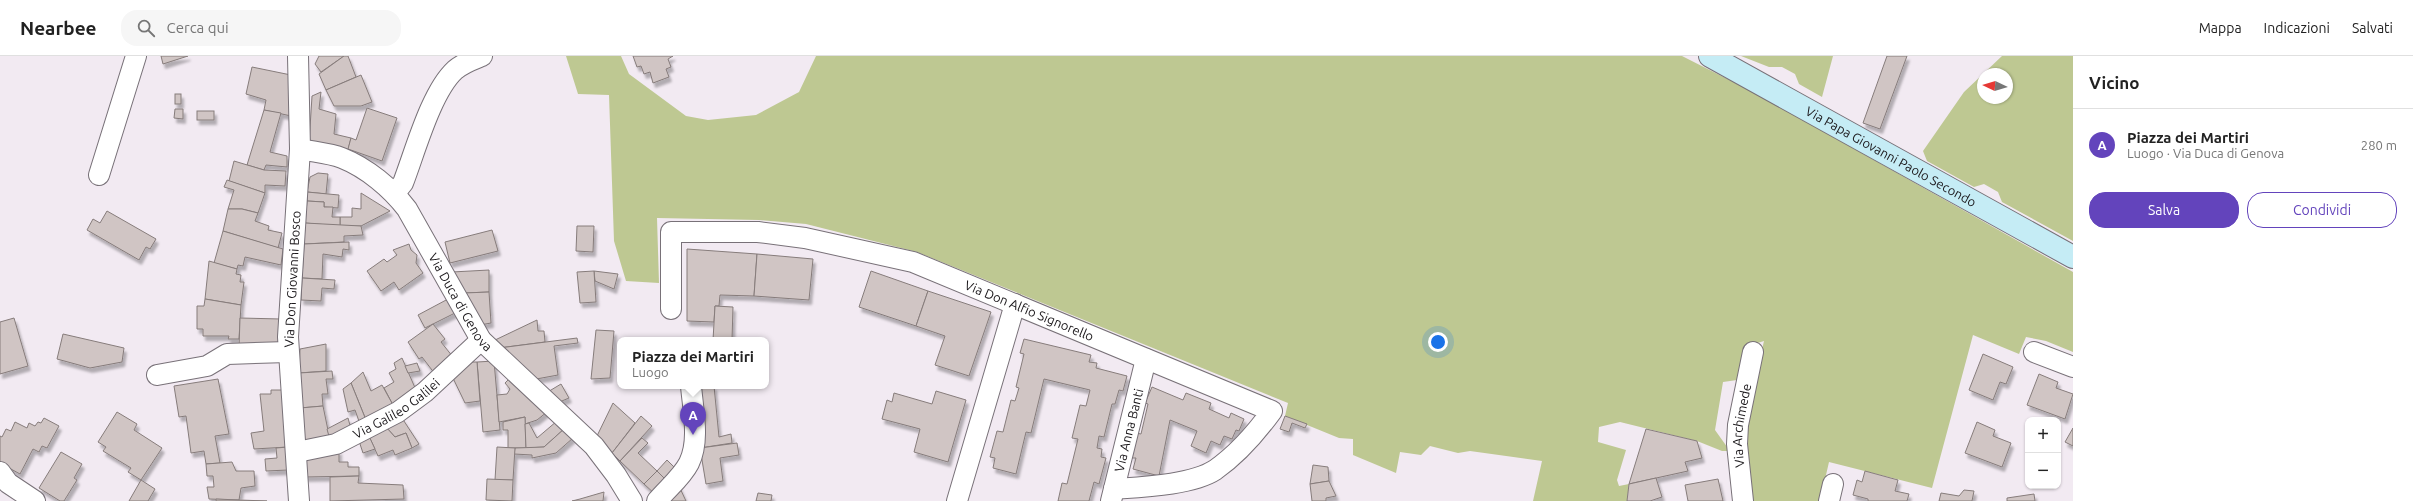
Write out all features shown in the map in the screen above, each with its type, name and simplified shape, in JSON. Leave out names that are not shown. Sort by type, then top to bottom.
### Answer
[{"type":"main road","name":"Via Papa Giovanni Paolo Secondo","points":[[1710,56],[2073,257]]},
{"type":"street","points":[[99,175],[136,56]]},
{"type":"street","name":"Via Don Giovanni Bosco","points":[[298,56],[300,149],[288,352],[297,452],[299,501]]},
{"type":"street","points":[[395,193],[403,183],[435,99],[454,71],[468,61],[482,56]]},
{"type":"street","name":"Via Duca di Genova","points":[[300,149],[342,158],[368,173],[395,193],[407,209],[481,340],[594,446],[616,475]]},
{"type":"street","name":"Via Don Alfio Signorello","points":[[671,309],[671,232],[758,232],[805,238],[913,262],[1272,411],[1251,439],[1214,470],[1166,485],[1113,495]]},
{"type":"street","points":[[958,501],[1015,304]]},
{"type":"street","name":"Via Galileo Galilei","points":[[297,452],[336,444],[398,412],[425,392],[481,340]]},
{"type":"street","points":[[157,375],[207,366],[227,354],[288,352]]},
{"type":"street","name":"Via Archimede","points":[[1743,501],[1737,444],[1738,425],[1753,352]]},
{"type":"street","points":[[2034,352],[2073,366]]},
{"type":"street","name":"Via Anna Banti","points":[[1113,495],[1146,359]]},
{"type":"street","points":[[657,501],[684,471],[692,453],[694,440],[691,389]]},
{"type":"street","points":[[616,475],[632,501]]},
{"type":"street","points":[[616,475],[649,501]]},
{"type":"street","points":[[3,480],[35,501]]},
{"type":"green space","points":[[566,56],[621,56],[629,74],[686,116],[708,120],[756,115],[799,92],[816,56],[1682,56],[1753,92],[2073,272],[2073,352],[2046,341],[2026,337],[2019,354],[1973,335],[1932,488],[1829,462],[1820,501],[1753,501],[1745,421],[1764,341],[1745,347],[1737,380],[1723,382],[1715,430],[1730,451],[1722,451],[1697,441],[1620,422],[1599,427],[1598,442],[1626,450],[1617,480],[1619,486],[1629,484],[1627,501],[1533,501],[1542,461],[1470,451],[1458,453],[1430,446],[1421,455],[1400,452],[1396,473],[1353,455],[1353,439],[1339,438],[1285,416],[1288,403],[917,252],[806,224],[759,220],[657,218],[659,283],[626,281],[614,241],[609,95],[578,94]]},
{"type":"green space","points":[[1741,56],[1833,56],[1822,97],[1799,84],[1795,74],[1782,67],[1769,67]]},
{"type":"green space","points":[[2002,56],[2073,56],[2073,241],[2002,202],[1998,192],[1984,184],[1974,187],[1927,161],[1923,151],[1964,92],[1977,80],[1977,104],[2013,104],[2013,68],[1989,68]]},
{"type":"building","points":[[161,56],[188,56],[163,64]]},
{"type":"building","points":[[319,56],[344,56],[321,72],[315,64]]},
{"type":"building","points":[[344,56],[348,56],[356,77],[326,90],[319,74]]},
{"type":"building","points":[[633,56],[673,56],[668,59],[671,67],[666,69],[669,77],[653,83],[650,72],[644,74],[641,66],[637,67]]},
{"type":"building","points":[[1887,56],[1907,56],[1880,129],[1863,123]]},
{"type":"building","points":[[252,67],[291,75],[291,116],[264,110],[266,100],[246,94]]},
{"type":"building","points":[[361,75],[372,102],[361,106],[334,106],[326,90]]},
{"type":"building","points":[[321,92],[319,109],[336,114],[334,134],[351,138],[347,154],[309,144],[312,96]]},
{"type":"building","points":[[175,94],[181,94],[181,104],[175,104]]},
{"type":"building","points":[[367,108],[397,118],[382,161],[348,149],[351,138],[356,140]]},
{"type":"building","points":[[175,109],[183,109],[183,119],[174,118]]},
{"type":"building","points":[[264,110],[281,113],[270,152],[287,156],[287,167],[266,165],[264,170],[247,165]]},
{"type":"building","points":[[197,111],[214,111],[214,120],[197,120]]},
{"type":"building","points":[[234,161],[264,170],[286,171],[285,186],[265,185],[265,193],[229,181]]},
{"type":"building","points":[[318,173],[328,174],[326,194],[307,192],[310,177]]},
{"type":"building","points":[[227,180],[265,193],[258,213],[242,209],[228,209],[234,190],[224,187]]},
{"type":"building","points":[[307,192],[339,195],[338,208],[324,207],[324,202],[307,201]]},
{"type":"building","points":[[361,193],[390,211],[361,226],[340,226],[340,217],[352,217],[352,208],[361,209]]},
{"type":"building","points":[[307,201],[324,202],[324,207],[333,207],[332,217],[340,217],[340,226],[305,223]]},
{"type":"building","points":[[228,209],[242,209],[258,213],[255,221],[269,226],[268,230],[282,233],[278,248],[223,231]]},
{"type":"building","points":[[107,211],[156,239],[150,249],[146,247],[139,260],[87,230],[93,219],[100,223]]},
{"type":"building","points":[[305,223],[361,226],[363,235],[344,236],[344,242],[304,244]]},
{"type":"building","points":[[577,226],[594,226],[593,252],[576,251]]},
{"type":"building","points":[[492,230],[498,251],[450,263],[445,242]]},
{"type":"building","points":[[223,231],[283,249],[281,265],[245,257],[243,266],[238,265],[237,269],[214,263]]},
{"type":"building","points":[[349,242],[349,250],[343,249],[342,257],[323,254],[322,279],[302,278],[304,244]]},
{"type":"building","points":[[409,244],[411,250],[417,255],[416,263],[423,273],[399,290],[394,282],[381,291],[367,271],[384,259],[387,262],[397,255],[393,250]]},
{"type":"building","points":[[687,249],[757,254],[754,296],[720,295],[719,306],[715,306],[714,322],[687,321]]},
{"type":"building","points":[[757,254],[813,259],[809,300],[754,296]]},
{"type":"building","points":[[209,261],[237,269],[236,274],[241,275],[240,282],[244,282],[241,305],[205,299]]},
{"type":"building","points":[[489,270],[489,292],[464,293],[452,272]]},
{"type":"building","points":[[594,271],[618,274],[614,289],[595,281]]},
{"type":"building","points":[[594,271],[596,302],[580,303],[577,272]]},
{"type":"building","points":[[871,271],[928,291],[916,326],[859,307]]},
{"type":"building","points":[[302,278],[335,280],[334,289],[322,288],[321,301],[301,300]]},
{"type":"building","points":[[928,291],[991,312],[969,376],[935,365],[945,336],[916,326]]},
{"type":"building","points":[[489,292],[491,323],[480,325],[464,293]]},
{"type":"building","points":[[205,299],[241,305],[239,339],[228,339],[229,336],[203,336],[203,329],[197,329],[197,306],[204,306]]},
{"type":"building","points":[[448,299],[455,313],[425,328],[418,315]]},
{"type":"building","points":[[715,306],[733,307],[732,337],[713,337]]},
{"type":"building","points":[[14,318],[28,366],[0,374],[0,322]]},
{"type":"building","points":[[240,318],[281,319],[280,347],[239,348]]},
{"type":"building","points":[[537,320],[538,331],[544,331],[545,342],[499,348],[493,341]]},
{"type":"building","points":[[433,324],[445,339],[441,342],[453,357],[435,374],[422,357],[419,359],[408,342]]},
{"type":"building","points":[[596,330],[614,331],[610,378],[591,379]]},
{"type":"building","points":[[63,334],[124,348],[122,362],[90,368],[57,359]]},
{"type":"building","points":[[577,338],[578,343],[554,346],[558,375],[531,380],[499,348]]},
{"type":"building","points":[[1024,339],[1091,355],[1089,362],[1097,363],[1096,368],[1127,376],[1123,391],[1119,390],[1115,404],[1112,404],[1104,437],[1099,436],[1097,448],[1102,449],[1101,457],[1106,458],[1099,484],[1094,482],[1089,501],[1058,501],[1062,483],[1067,484],[1078,439],[1072,438],[1080,405],[1086,406],[1090,390],[1044,379],[1031,433],[1026,432],[1016,474],[993,468],[995,458],[990,457],[997,431],[1003,432],[1011,400],[1015,401],[1019,388],[1016,387],[1024,354],[1020,353]]},
{"type":"building","points":[[326,344],[326,371],[299,373],[300,349]]},
{"type":"building","points":[[1983,354],[2013,367],[2006,384],[2000,382],[1993,400],[1969,390]]},
{"type":"building","points":[[402,358],[416,390],[393,405],[384,388],[394,382],[389,373],[396,369],[394,363]]},
{"type":"building","points":[[494,361],[500,430],[483,432],[477,362]]},
{"type":"building","points":[[463,362],[477,362],[480,401],[465,403],[451,374]]},
{"type":"building","points":[[417,363],[420,371],[408,373],[405,366]]},
{"type":"building","points":[[332,371],[333,379],[326,379],[328,394],[322,394],[323,406],[300,408],[299,373]]},
{"type":"building","points":[[363,372],[371,391],[382,385],[393,405],[366,420],[351,383]]},
{"type":"building","points":[[2039,374],[2058,382],[2056,388],[2073,394],[2065,419],[2027,405]]},
{"type":"building","points":[[510,378],[547,412],[537,420],[525,424],[525,417],[499,422],[497,395],[507,394],[510,389],[505,383]]},
{"type":"building","points":[[218,379],[229,434],[215,436],[220,463],[206,464],[204,451],[191,453],[186,416],[179,417],[174,386]]},
{"type":"building","points":[[351,383],[366,420],[360,424],[355,410],[348,412],[343,389]]},
{"type":"building","points":[[561,384],[569,398],[557,403],[546,393]]},
{"type":"building","points":[[1152,387],[1183,400],[1186,393],[1211,403],[1209,409],[1229,418],[1231,413],[1244,419],[1239,431],[1236,430],[1232,439],[1224,436],[1220,445],[1211,441],[1206,453],[1191,446],[1197,431],[1170,420],[1159,476],[1133,469],[1136,458],[1132,458],[1136,433],[1141,434],[1148,404],[1145,403]]},
{"type":"building","points":[[697,389],[714,389],[719,437],[731,434],[732,443],[700,448]]},
{"type":"building","points":[[271,390],[283,390],[288,447],[254,449],[251,433],[264,431],[260,394],[271,394]]},
{"type":"building","points":[[936,391],[966,400],[948,462],[914,452],[920,429],[882,419],[887,400],[892,402],[894,393],[932,404]]},
{"type":"building","points":[[613,403],[635,423],[612,453],[596,438]]},
{"type":"building","points":[[323,406],[330,440],[303,445],[300,408]]},
{"type":"building","points":[[117,412],[137,424],[134,430],[162,448],[141,480],[128,472],[131,468],[103,451],[106,447],[98,442]]},
{"type":"building","points":[[641,416],[652,426],[620,461],[612,453]]},
{"type":"building","points":[[1285,416],[1307,424],[1305,428],[1292,423],[1289,432],[1280,429]]},
{"type":"building","points":[[525,417],[526,448],[508,448],[508,430],[503,430],[503,422]]},
{"type":"building","points":[[44,418],[59,426],[47,448],[42,446],[39,452],[33,449],[20,474],[0,463],[0,436],[2,437],[6,429],[11,431],[15,422],[27,428],[29,423],[35,426],[38,422],[41,423]]},
{"type":"building","points":[[348,418],[351,429],[330,440],[327,429]]},
{"type":"building","points":[[402,418],[419,444],[412,448],[406,433],[395,437],[386,427]]},
{"type":"building","points":[[557,421],[564,429],[544,447],[526,448],[525,424],[529,423],[537,438]]},
{"type":"building","points":[[1977,422],[1995,430],[1993,436],[2011,443],[2002,467],[1965,453]]},
{"type":"building","points":[[386,427],[395,437],[406,433],[412,448],[395,455],[393,450],[378,456],[368,434]]},
{"type":"building","points":[[2073,428],[2073,446],[2065,442]]},
{"type":"building","points":[[564,429],[573,438],[556,453],[532,458],[532,455],[514,454],[515,448],[544,447]]},
{"type":"building","points":[[1646,429],[1697,441],[1702,458],[1685,462],[1688,471],[1629,484]]},
{"type":"building","points":[[368,434],[375,449],[363,453],[359,441]]},
{"type":"building","points":[[642,438],[648,443],[638,453],[657,471],[644,484],[620,461]]},
{"type":"building","points":[[737,443],[739,455],[720,458],[723,481],[706,484],[700,448]]},
{"type":"building","points":[[288,447],[288,470],[266,471],[265,459],[277,458],[276,448]]},
{"type":"building","points":[[497,447],[515,448],[513,480],[495,480]]},
{"type":"building","points":[[339,450],[339,462],[348,462],[348,467],[359,467],[359,476],[305,477],[304,459]]},
{"type":"building","points":[[61,452],[82,464],[74,478],[77,480],[64,501],[60,501],[39,488]]},
{"type":"building","points":[[667,460],[678,471],[668,482],[657,471]]},
{"type":"building","points":[[232,462],[236,471],[254,471],[255,486],[241,488],[239,500],[209,499],[207,487],[214,487],[213,476],[207,476],[206,464]]},
{"type":"building","points":[[1313,465],[1328,467],[1329,481],[1310,484]]},
{"type":"building","points":[[657,471],[668,482],[656,495],[644,484]]},
{"type":"building","points":[[1865,471],[1898,480],[1895,491],[1909,494],[1907,501],[1868,501],[1868,499],[1853,495],[1857,480],[1862,482]]},
{"type":"building","points":[[359,476],[358,483],[403,485],[404,499],[330,501],[330,477]]},
{"type":"building","points":[[1656,478],[1662,497],[1650,501],[1627,501],[1629,484]]},
{"type":"building","points":[[487,479],[513,480],[512,501],[486,500]]},
{"type":"building","points":[[1718,479],[1723,501],[1688,501],[1685,485]]},
{"type":"building","points":[[141,480],[155,489],[148,501],[129,501]]},
{"type":"building","points":[[1329,481],[1336,496],[1326,498],[1326,501],[1312,501],[1310,484]]},
{"type":"building","points":[[678,484],[686,501],[662,501]]},
{"type":"building","points":[[1964,490],[1974,491],[1972,501],[1939,501],[1941,493],[1959,496]]},
{"type":"building","points":[[604,492],[603,501],[572,501],[580,499]]},
{"type":"building","points":[[758,493],[772,495],[771,501],[756,501]]},
{"type":"building","points":[[2034,494],[2035,501],[2007,501],[2007,498]]},
{"type":"building","points":[[216,499],[239,500],[267,501],[216,501]]},
{"type":"place","name":"Piazza dei Martiri","points":[[693,435]]}]
